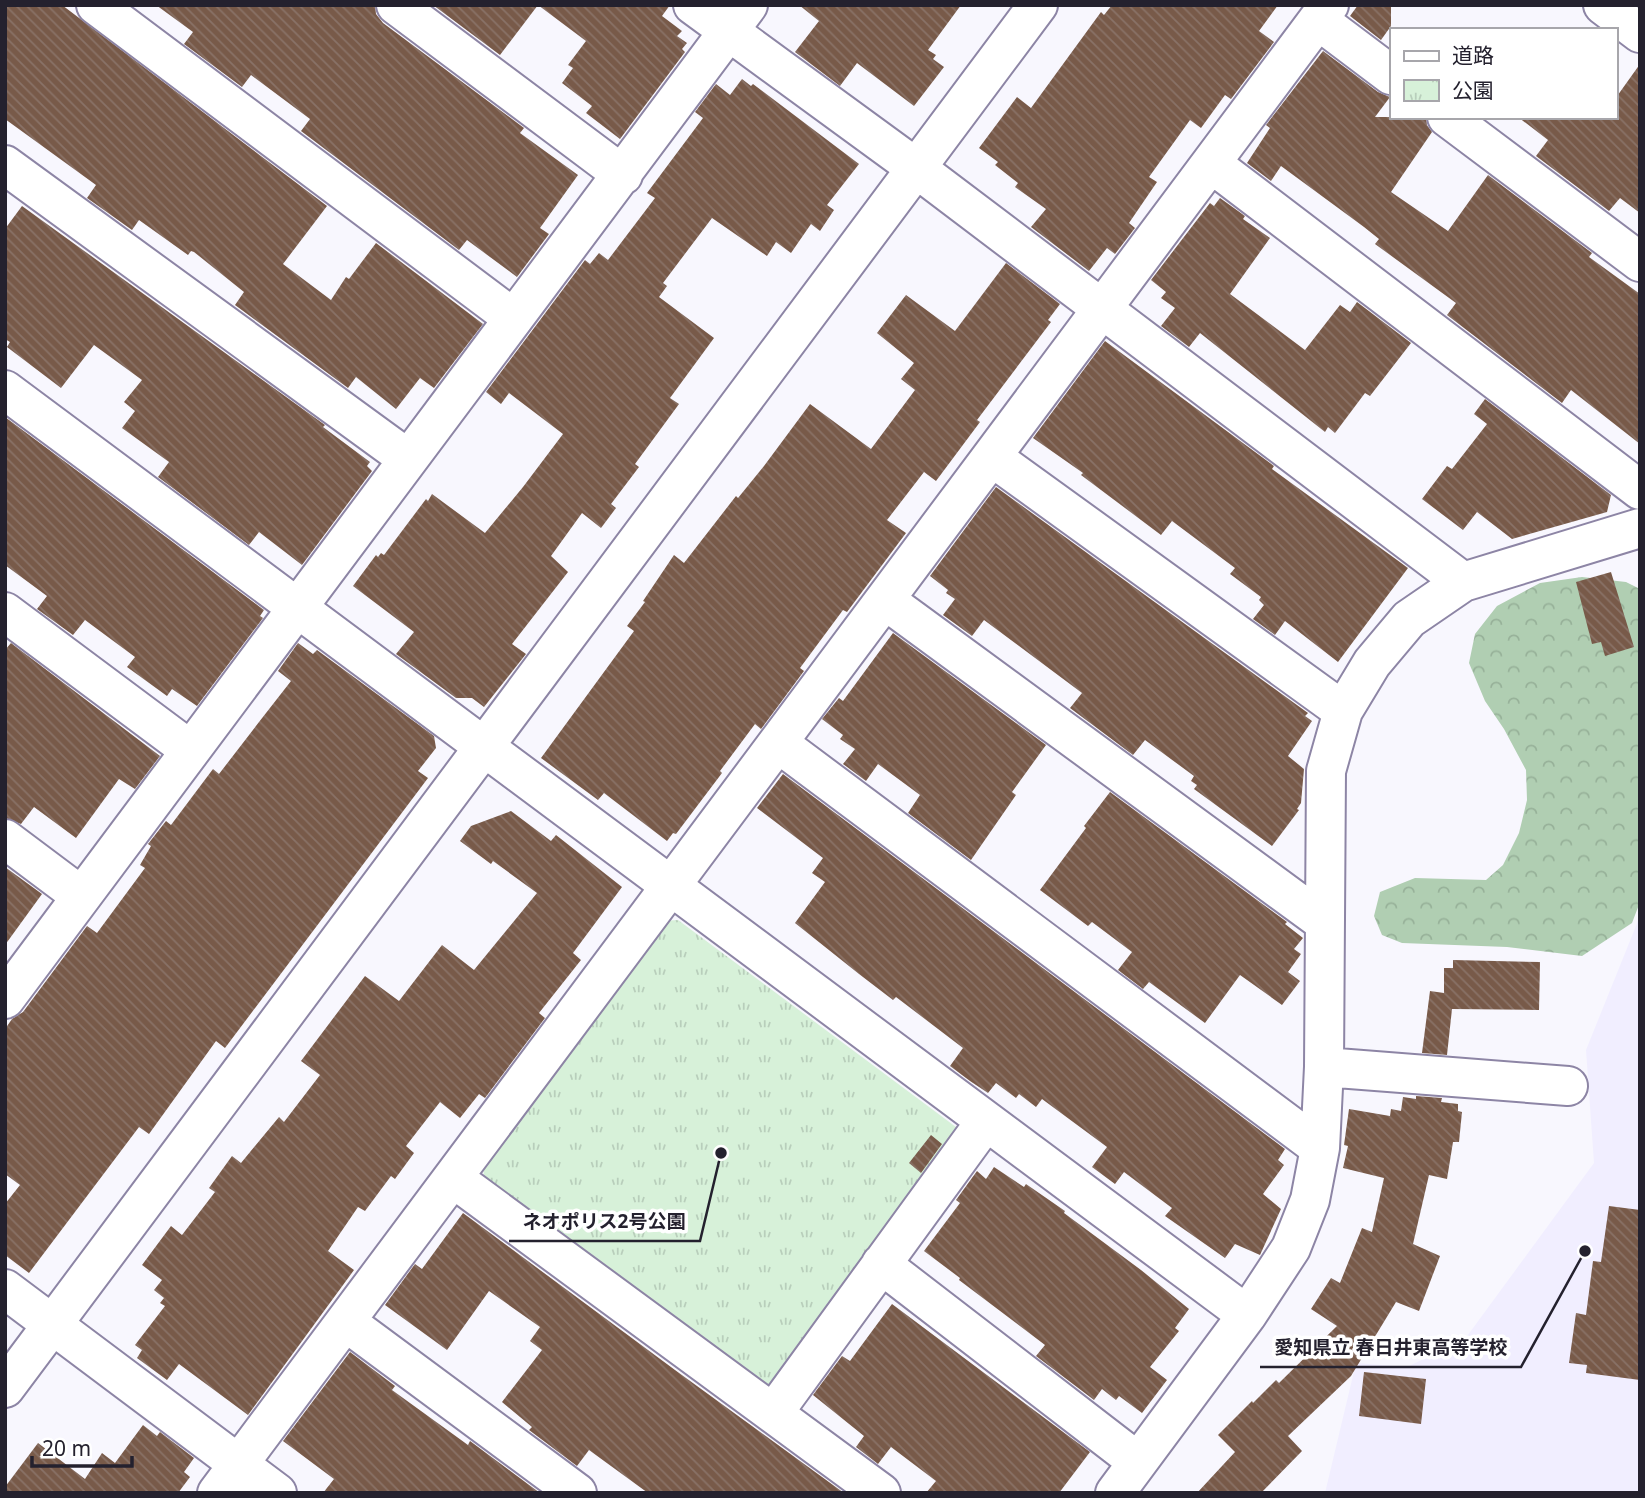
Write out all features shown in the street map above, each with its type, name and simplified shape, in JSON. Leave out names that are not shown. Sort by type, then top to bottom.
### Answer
[{"type":"street","points":[[96,5],[513,318]]},
{"type":"street","points":[[396,5],[622,175]]},
{"type":"street","points":[[693,5],[738,18],[916,169],[1463,582]]},
{"type":"street","points":[[5,1388],[1038,5]]},
{"type":"street","points":[[1603,5],[1640,33]]},
{"type":"street","points":[[228,1478],[1324,13],[1390,74]]},
{"type":"street","points":[[5,999],[738,18]]},
{"type":"street","points":[[1450,119],[1640,262]]},
{"type":"street","points":[[1212,164],[1640,491]]},
{"type":"street","points":[[5,166],[408,458]]},
{"type":"street","points":[[5,390],[1247,1315]]},
{"type":"street","points":[[992,457],[1343,711]]},
{"type":"street","points":[[1115,1493],[1247,1315],[1291,1248],[1310,1200],[1320,1148],[1324,1067],[1326,771],[1343,711],[1372,663],[1409,619],[1463,582],[1640,528]]},
{"type":"street","points":[[886,600],[1324,922]]},
{"type":"street","points":[[5,612],[190,750]]},
{"type":"street","points":[[778,743],[1320,1148]]},
{"type":"street","points":[[5,839],[81,896]]},
{"type":"street","points":[[1324,1067],[1569,1086]]},
{"type":"street","points":[[774,1412],[986,1121]]},
{"type":"street","points":[[453,1178],[881,1493]]},
{"type":"street","points":[[881,1264],[1138,1462]]},
{"type":"street","points":[[5,1289],[53,1324],[228,1478],[277,1493]]},
{"type":"street","points":[[346,1322],[577,1493]]},
{"type":"shaded area","points":[[1640,916],[1640,1493],[1325,1493],[1356,1363],[1407,1367],[1465,1339],[1594,1163],[1586,1050]]},
{"type":"green space","points":[[1582,577],[1626,582],[1640,589],[1640,902],[1632,923],[1582,956],[1507,947],[1402,943],[1382,935],[1374,916],[1380,892],[1415,878],[1486,880],[1503,865],[1519,833],[1527,800],[1526,770],[1485,701],[1469,663],[1475,634],[1497,606],[1540,583]]},
{"type":"green space","points":[[678,920],[956,1127],[958,1143],[778,1385],[762,1387],[484,1179],[483,1162],[663,921]]},
{"type":"building","points":[[5,5],[62,5],[327,206],[283,264],[331,300],[346,277],[349,279],[376,243],[483,324],[434,388],[420,378],[396,409],[356,377],[348,388],[235,305],[244,292],[194,252],[191,251],[188,255],[139,220],[132,230],[87,198],[96,185],[5,119]]},
{"type":"building","points":[[156,5],[375,5],[376,14],[383,23],[524,128],[520,133],[578,175],[540,228],[549,234],[517,277],[467,240],[459,250],[301,131],[310,119],[251,75],[242,87],[184,44],[193,32]]},
{"type":"building","points":[[433,5],[538,5],[500,55]]},
{"type":"building","points":[[538,5],[670,5],[662,16],[682,31],[677,36],[687,43],[682,49],[685,52],[620,139],[586,113],[592,106],[562,83],[573,68],[568,65],[586,41]]},
{"type":"building","points":[[799,5],[961,5],[928,50],[936,55],[933,59],[944,67],[914,106],[857,63],[840,86],[795,52],[819,21]]},
{"type":"building","points":[[1112,5],[1278,5],[1259,31],[1274,42],[1231,99],[1225,95],[1201,128],[1190,120],[1149,177],[1157,182],[1129,223],[1135,228],[1115,254],[1107,248],[1089,271],[1031,227],[1046,209],[1015,187],[1018,183],[995,165],[998,162],[979,148],[1017,97],[1031,108],[1101,12],[1104,15]]},
{"type":"building","points":[[1358,5],[1391,5],[1391,26],[1381,40],[1350,16]]},
{"type":"building","points":[[1323,51],[1378,92],[1390,97],[1375,117],[1426,119],[1432,132],[1391,192],[1448,231],[1488,175],[1592,253],[1589,257],[1640,294],[1640,444],[1571,390],[1562,403],[1447,315],[1456,303],[1375,244],[1379,239],[1281,166],[1271,181],[1247,163],[1270,128],[1266,125]]},
{"type":"building","points":[[1640,64],[1640,213],[1620,198],[1609,211],[1536,156],[1548,140],[1521,119],[1617,119],[1617,96]]},
{"type":"building","points":[[742,79],[751,86],[753,84],[859,164],[827,205],[834,210],[820,231],[811,224],[791,253],[776,242],[767,256],[712,218],[663,283],[667,286],[659,297],[714,338],[670,398],[679,404],[635,464],[639,467],[611,504],[616,508],[601,528],[582,513],[551,556],[568,572],[512,644],[526,654],[484,707],[472,698],[456,698],[396,654],[414,632],[353,586],[376,555],[384,555],[432,494],[485,533],[523,487],[563,434],[509,393],[501,404],[486,392],[585,260],[590,264],[599,253],[608,260],[655,198],[647,193],[703,118],[695,112],[716,84],[730,95]]},
{"type":"building","points":[[1220,198],[1270,238],[1230,294],[1305,350],[1340,305],[1350,312],[1357,302],[1411,343],[1370,396],[1365,393],[1335,433],[1328,427],[1325,432],[1200,333],[1189,347],[1161,326],[1175,308],[1161,298],[1166,292],[1151,280],[1210,203],[1214,206]]},
{"type":"building","points":[[22,206],[325,425],[323,427],[370,462],[367,466],[372,471],[302,565],[259,532],[249,545],[158,477],[169,462],[122,428],[135,411],[124,402],[142,380],[94,345],[61,388],[7,347],[10,342],[5,339],[5,229]]},
{"type":"building","points":[[1006,263],[1060,304],[1048,320],[1051,322],[977,420],[980,422],[936,481],[924,472],[887,520],[906,533],[847,612],[843,610],[800,668],[804,671],[761,729],[755,724],[676,834],[673,833],[667,841],[604,793],[598,800],[541,758],[634,631],[627,626],[674,555],[684,563],[736,496],[738,498],[764,466],[810,404],[871,449],[915,390],[901,379],[914,363],[877,333],[906,295],[955,331]]},
{"type":"building","points":[[1105,341],[1274,466],[1272,469],[1408,568],[1338,662],[1285,621],[1275,635],[1253,619],[1264,605],[1259,600],[1261,597],[1230,574],[1235,568],[1172,521],[1161,535],[1081,475],[1083,473],[1033,438]]},
{"type":"building","points":[[1485,399],[1611,495],[1607,512],[1512,539],[1477,512],[1463,530],[1422,499],[1447,466],[1452,469],[1487,424],[1474,414]]},
{"type":"building","points":[[5,417],[264,610],[260,616],[263,618],[197,706],[172,689],[167,696],[127,667],[135,657],[85,620],[73,635],[37,609],[47,596],[5,565]]},
{"type":"building","points":[[996,487],[1308,713],[1305,716],[1312,721],[1288,756],[1304,769],[1301,803],[1297,809],[1299,810],[1272,846],[1194,789],[1197,785],[1191,781],[1194,776],[1145,740],[1133,755],[1070,708],[1082,693],[984,620],[972,636],[943,615],[955,599],[930,576]]},
{"type":"building","points":[[1611,572],[1634,647],[1605,656],[1601,642],[1592,644],[1576,582]]},
{"type":"building","points":[[893,633],[1046,745],[1012,792],[1016,795],[971,860],[908,813],[920,795],[878,764],[866,781],[843,764],[855,749],[840,739],[843,735],[822,719],[839,698],[843,701]]},
{"type":"building","points":[[11,643],[160,756],[135,789],[119,779],[76,838],[34,807],[21,824],[5,818],[5,650]]},
{"type":"building","points":[[298,643],[313,654],[317,650],[434,736],[436,748],[418,771],[428,778],[225,1048],[216,1041],[149,1134],[139,1127],[29,1273],[5,1255],[5,1204],[20,1185],[5,1174],[5,1029],[12,1019],[23,1012],[87,926],[97,933],[145,868],[140,865],[151,846],[148,844],[166,821],[171,825],[213,769],[219,774],[291,681],[278,671]]},
{"type":"building","points":[[783,774],[1285,1149],[1278,1160],[1284,1165],[1263,1194],[1281,1209],[1260,1255],[1235,1244],[1225,1258],[1165,1216],[1172,1208],[1124,1172],[1115,1184],[1092,1167],[1107,1147],[1042,1099],[1036,1107],[1019,1094],[1016,1098],[996,1083],[988,1093],[970,1081],[950,1066],[963,1048],[896,997],[893,1000],[795,923],[825,882],[812,873],[823,858],[757,808]]},
{"type":"building","points":[[1110,792],[1287,922],[1285,924],[1303,938],[1294,949],[1301,954],[1288,972],[1300,981],[1282,1005],[1240,975],[1205,1023],[1149,982],[1143,989],[1118,970],[1132,952],[1092,922],[1088,926],[1040,890]]},
{"type":"building","points":[[511,811],[551,841],[556,835],[622,887],[573,953],[581,960],[539,1013],[545,1018],[485,1098],[479,1094],[460,1118],[440,1102],[406,1146],[414,1153],[395,1179],[391,1176],[365,1211],[358,1207],[328,1251],[354,1270],[248,1415],[179,1364],[167,1380],[137,1358],[142,1350],[135,1345],[165,1306],[160,1303],[164,1298],[154,1290],[162,1280],[142,1265],[171,1226],[182,1235],[215,1192],[209,1188],[232,1156],[241,1163],[279,1117],[284,1122],[320,1075],[301,1061],[365,976],[399,1001],[442,945],[474,970],[537,893],[460,841],[471,826]]},
{"type":"building","points":[[5,867],[42,894],[5,945]]},
{"type":"building","points":[[1453,960],[1540,962],[1539,1010],[1452,1009],[1447,1055],[1422,1053],[1430,991],[1444,993],[1444,968],[1453,968]]},
{"type":"building","points":[[1416,1096],[1442,1098],[1441,1102],[1458,1104],[1458,1111],[1462,1112],[1459,1142],[1453,1142],[1447,1179],[1429,1175],[1413,1244],[1440,1256],[1419,1311],[1396,1302],[1351,1376],[1288,1436],[1302,1451],[1261,1493],[1197,1493],[1235,1452],[1218,1435],[1276,1380],[1279,1383],[1337,1326],[1311,1309],[1331,1278],[1340,1283],[1362,1228],[1372,1232],[1384,1178],[1343,1168],[1348,1146],[1344,1145],[1349,1109],[1390,1116],[1391,1109],[1401,1111],[1403,1097],[1416,1099]]},
{"type":"building","points":[[931,1135],[942,1144],[921,1173],[909,1163]]},
{"type":"building","points":[[994,1167],[1024,1187],[1026,1184],[1065,1211],[1064,1213],[1189,1309],[1175,1328],[1179,1331],[1150,1367],[1167,1380],[1142,1413],[1119,1396],[1116,1400],[1102,1389],[1094,1400],[1036,1356],[1045,1345],[924,1251],[960,1203],[956,1200],[977,1171],[986,1179]]},
{"type":"building","points":[[1609,1206],[1640,1210],[1640,1380],[1586,1373],[1587,1365],[1569,1363],[1576,1313],[1586,1315],[1593,1261],[1601,1262]]},
{"type":"building","points":[[463,1213],[844,1493],[648,1493],[589,1450],[577,1466],[529,1430],[532,1427],[502,1402],[542,1350],[530,1341],[540,1327],[489,1291],[447,1350],[385,1305],[415,1264],[422,1269]]},
{"type":"building","points":[[892,1304],[1090,1452],[1059,1493],[926,1493],[936,1481],[891,1447],[878,1464],[856,1447],[864,1436],[813,1395],[842,1356],[850,1361]]},
{"type":"building","points":[[350,1352],[395,1386],[392,1390],[468,1445],[470,1441],[540,1493],[323,1493],[334,1479],[283,1441]]},
{"type":"building","points":[[1364,1372],[1426,1379],[1421,1424],[1359,1416]]},
{"type":"building","points":[[143,1425],[157,1436],[160,1432],[194,1458],[184,1472],[190,1477],[178,1493],[5,1493],[5,1487],[38,1443],[85,1479],[102,1453],[115,1463]]},
{"type":"place","name":"ネオポリス2号公園","points":[[721,1153]]},
{"type":"place","name":"愛知県立 春日井東高等学校","points":[[1585,1251]]}]
